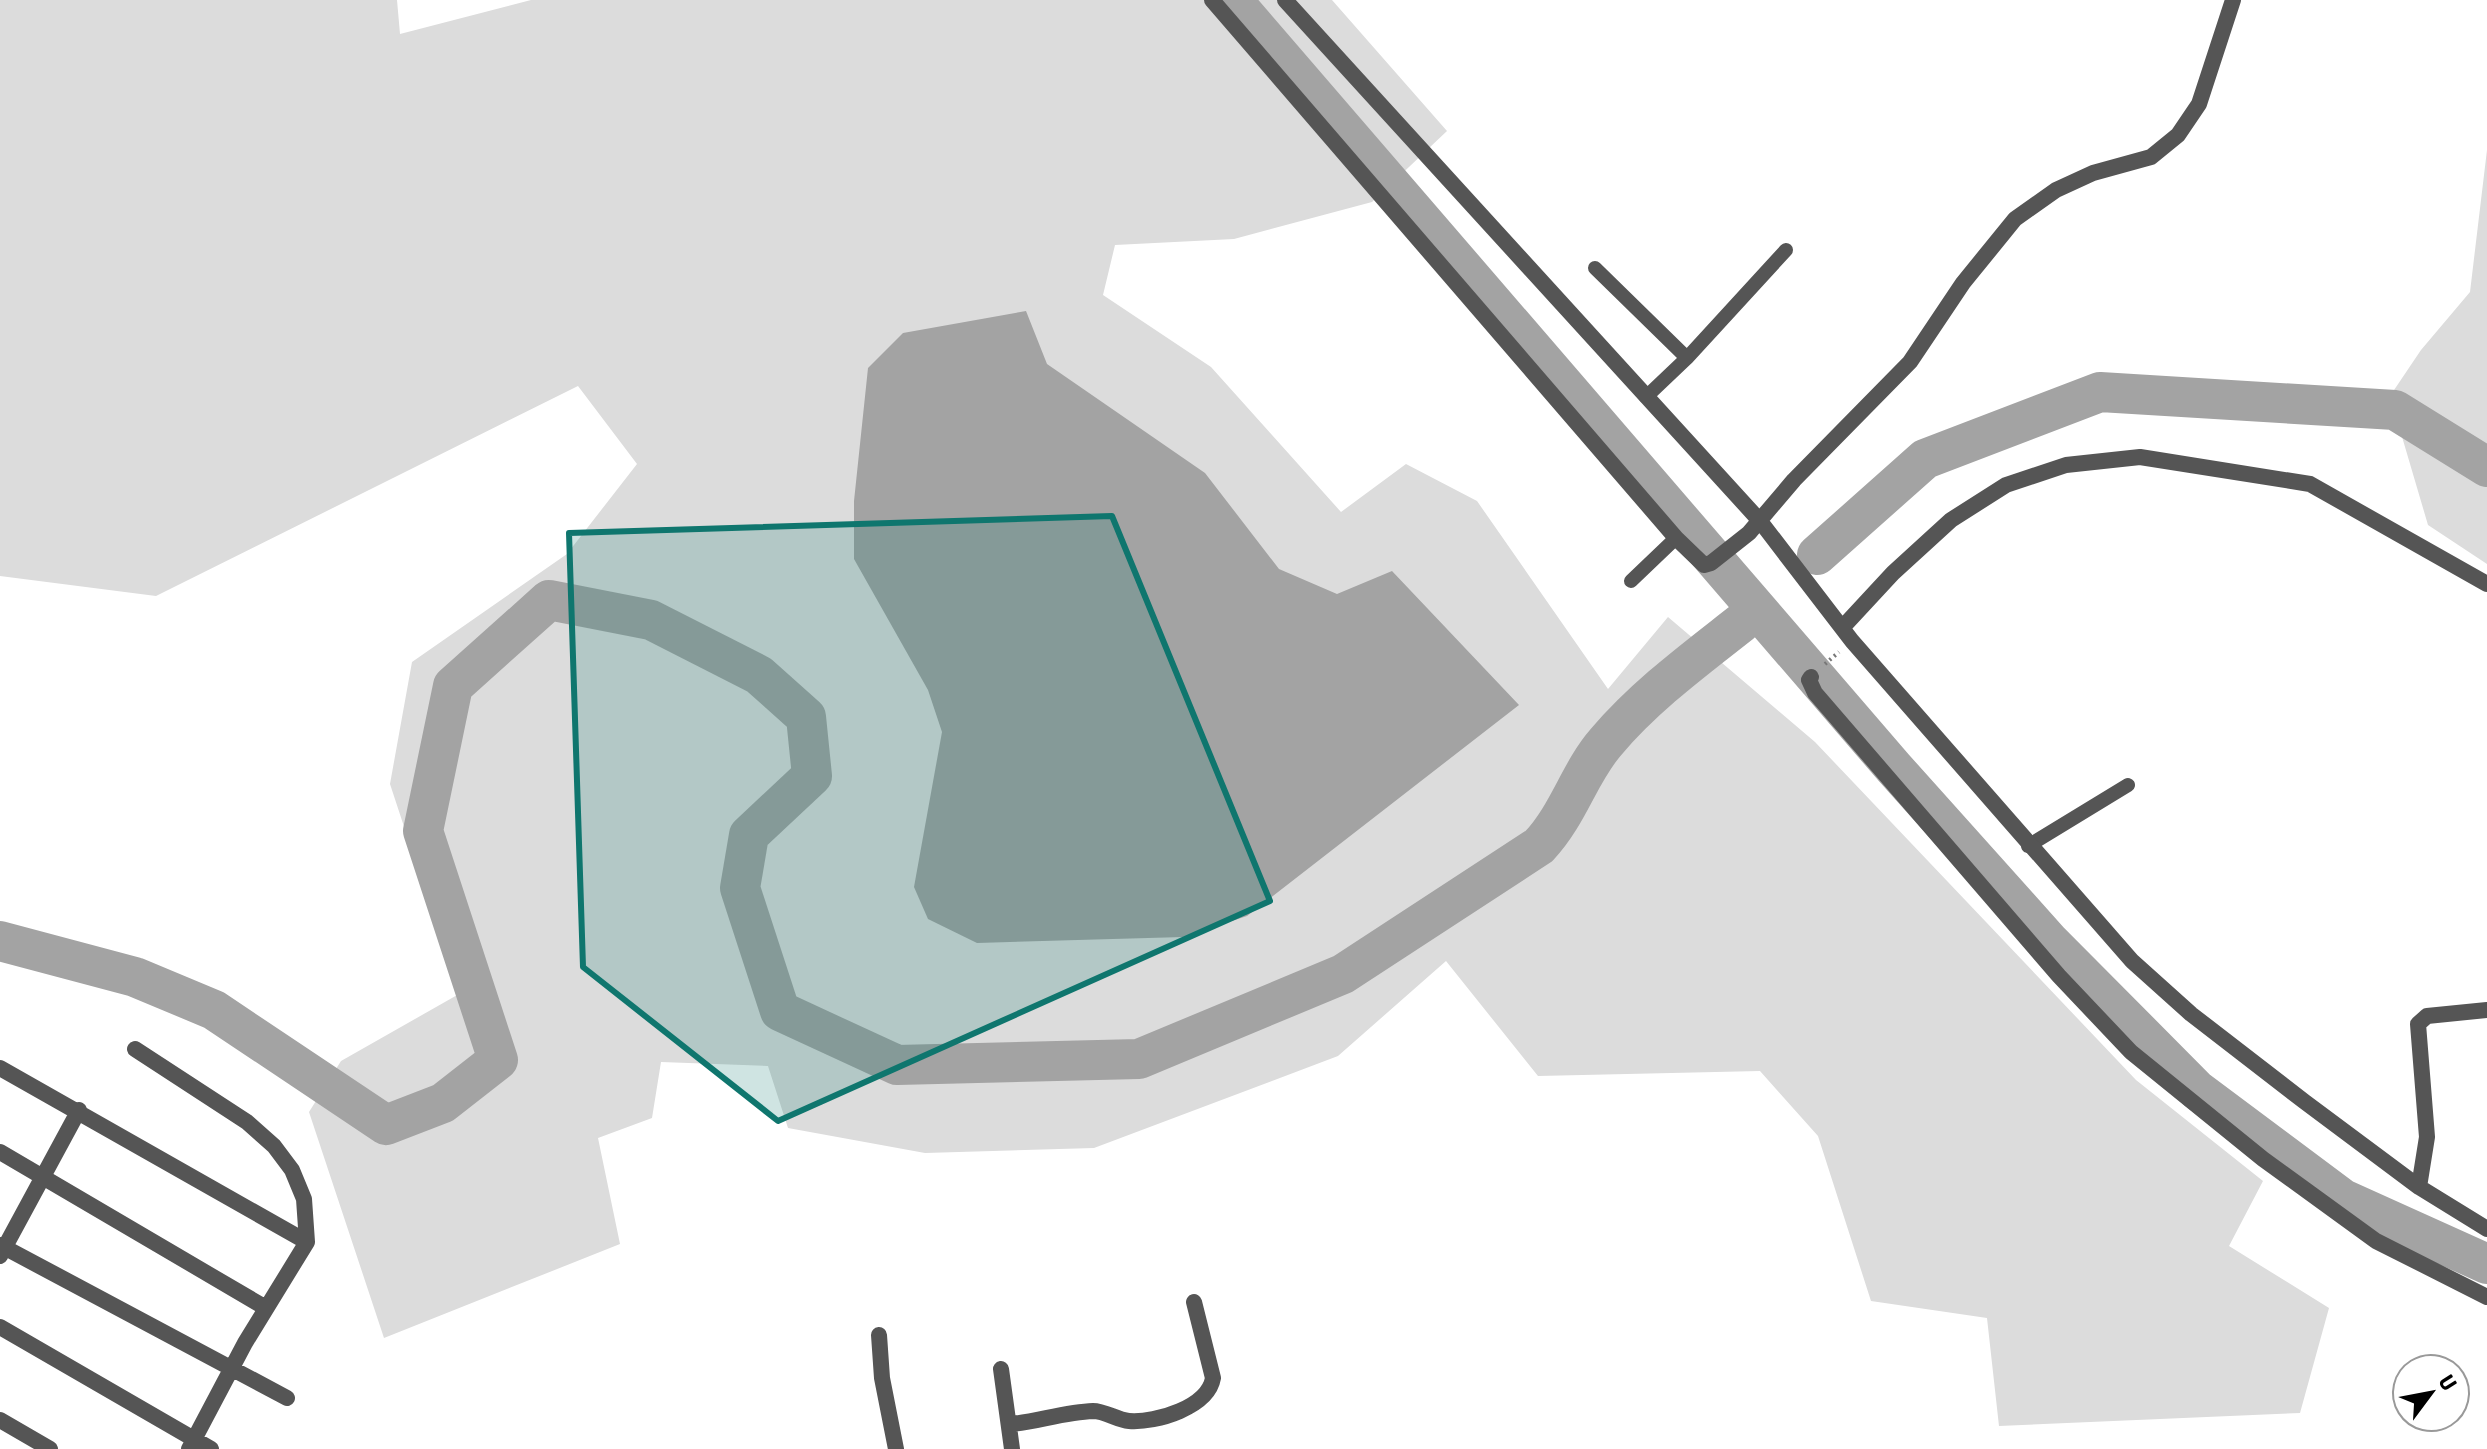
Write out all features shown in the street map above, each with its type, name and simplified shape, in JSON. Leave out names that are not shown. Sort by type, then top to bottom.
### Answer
[{"type":"street","points":[[1212,0],[1676,538],[1698,561],[1711,563],[1755,527],[1794,480],[1910,362],[1963,283],[2015,219],[2056,190],[2093,173],[2151,157],[2191,121],[2233,0]]},
{"type":"street","points":[[1285,0],[1646,397],[1755,527],[1773,537],[1842,628],[2028,846],[2132,961],[2191,1014],[2419,1187],[2487,1229]]},
{"type":"street","points":[[1842,628],[1893,573],[1951,520],[2006,485],[2066,465],[2140,457],[2310,484],[2487,584]]},
{"type":"street","points":[[1811,677],[1812,688],[2059,976],[2131,1052],[2263,1159],[2376,1241],[2487,1297]]},
{"type":"street","points":[[2419,1187],[2427,1137],[2418,1024],[2427,1016],[2487,1010]]},
{"type":"street","points":[[135,1049],[247,1122],[274,1146],[292,1170],[304,1199],[307,1242],[230,1371],[192,1444]]},
{"type":"street","points":[[0,1068],[79,1110],[307,1242]]},
{"type":"street","points":[[79,1110],[2,1250],[287,1398]]},
{"type":"street","points":[[0,1152],[266,1308]]},
{"type":"street","points":[[1012,1424],[1094,1411],[1136,1421],[1184,1408],[1203,1398],[1211,1389],[1213,1378],[1194,1302]]},
{"type":"street","points":[[0,1327],[192,1444],[211,1449]]},
{"type":"street","points":[[879,1335],[882,1378],[896,1449]]},
{"type":"street","points":[[1001,1369],[1012,1424],[1012,1449]]},
{"type":"street","points":[[0,1420],[50,1449]]},
{"type":"lane","points":[[1646,397],[1687,358],[1786,250]]},
{"type":"lane","points":[[1595,268],[1687,358]]},
{"type":"lane","points":[[1631,581],[1676,538]]},
{"type":"lane","points":[[2028,846],[2128,785]]},
{"type":"highlighted area","points":[[1112,516],[1270,901],[778,1121],[583,967],[569,533]]},
{"type":"shaded area","points":[[0,0],[397,0],[400,34],[531,0],[1332,0],[1447,131],[1372,202],[1234,239],[1115,245],[1103,295],[1211,367],[1341,512],[1406,464],[1477,501],[1608,689],[1668,617],[1815,742],[2136,1080],[2263,1181],[2229,1246],[2329,1308],[2300,1413],[1999,1426],[1987,1318],[1871,1301],[1818,1136],[1760,1071],[1538,1076],[1446,961],[1338,1056],[1094,1148],[925,1153],[788,1128],[768,1066],[661,1062],[652,1118],[598,1138],[620,1244],[384,1338],[309,1112],[341,1061],[459,994],[390,784],[412,662],[567,554],[637,464],[578,386],[156,596],[0,576]]},
{"type":"shaded area","points":[[2487,150],[2487,564],[2428,525],[2390,396],[2421,350],[2470,292]]},
{"type":"shaded area","points":[[1026,311],[1047,364],[1205,473],[1279,569],[1337,594],[1392,571],[1519,705],[1247,916],[1183,937],[977,943],[928,919],[914,887],[942,732],[928,690],[854,559],[854,501],[868,368],[903,333]]},
{"type":"waterway","points":[[1232,0],[1894,768],[2049,941],[2197,1090],[2343,1199],[2487,1264]]},
{"type":"waterway","points":[[1817,555],[1925,459],[2100,392],[2395,410],[2487,467]]},
{"type":"waterway","points":[[0,941],[135,977],[214,1010],[386,1125],[443,1103],[498,1060],[423,831],[453,686],[549,600],[651,620],[759,675],[806,717],[812,776],[749,835],[740,888],[780,1011],[897,1065],[1139,1059],[1343,974],[1539,846],[1558,821],[1588,767],[1621,725],[1670,679],[1741,623]]}]
